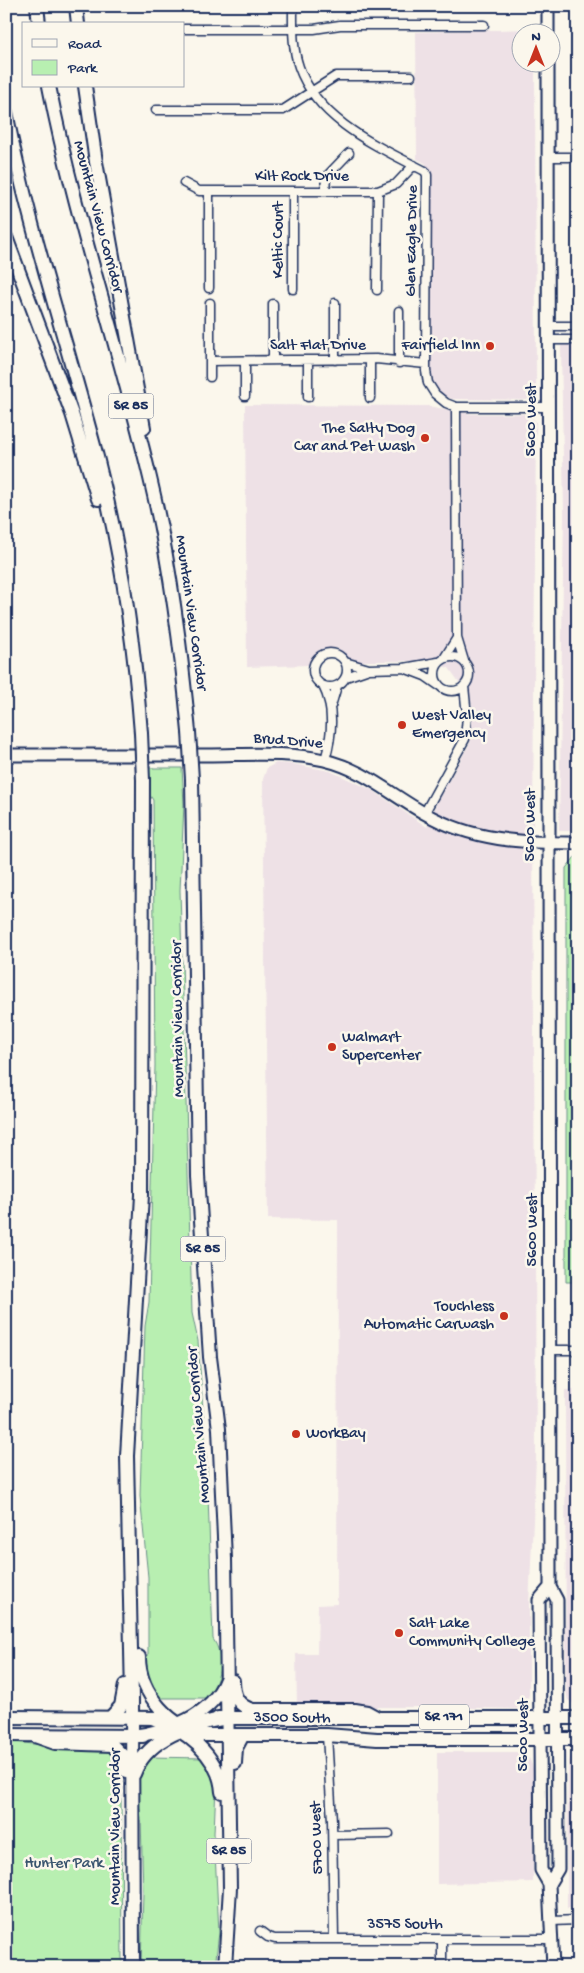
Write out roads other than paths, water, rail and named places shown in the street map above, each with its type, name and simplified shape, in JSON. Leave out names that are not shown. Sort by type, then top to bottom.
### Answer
[{"type":"main road","points":[[36,6],[39,22]]},
{"type":"main road","points":[[76,6],[78,22]]},
{"type":"main road","points":[[548,6],[548,22]]},
{"type":"main road","name":"5600 West","points":[[548,72],[547,843],[550,1587],[557,1600],[558,1869],[549,1884]]},
{"type":"main road","name":"Mountain View Corridor","points":[[49,88],[73,194],[150,477],[174,602],[189,732],[192,779],[199,1202],[210,1357],[219,1429],[225,1559],[230,1888],[225,1967]]},
{"type":"main road","points":[[85,88],[96,162],[142,412],[150,477]]},
{"type":"main road","name":"Mountain View Corridor","points":[[6,112],[26,199],[103,482],[124,586],[138,693],[141,733],[143,780],[142,1195],[128,1430],[127,1498],[132,1718],[133,1967]]},
{"type":"main road","points":[[6,237],[72,414],[93,480],[110,548],[138,693]]},
{"type":"main road","name":"Brud Drive","points":[[6,755],[274,755],[325,760],[367,776],[424,814],[456,828],[492,839],[578,843]]},
{"type":"main road","points":[[110,1718],[121,1706],[125,1690],[123,1542],[127,1498]]},
{"type":"main road","points":[[129,1536],[137,1561],[140,1674],[150,1697],[208,1756],[220,1777],[224,1866],[230,1888]]},
{"type":"main road","points":[[225,1559],[232,1589],[233,1690],[239,1702],[252,1710],[355,1710],[367,1712],[378,1718]]},
{"type":"main road","name":"5600 West","points":[[550,1587],[539,1600],[540,1870],[549,1884],[553,1967]]},
{"type":"main road","points":[[132,1779],[137,1766],[149,1750],[216,1697],[227,1675]]},
{"type":"main road","points":[[6,1717],[152,1718],[180,1727]]},
{"type":"main road","name":"3500 South","points":[[180,1727],[228,1718],[578,1718]]},
{"type":"main road","points":[[6,1735],[132,1736],[180,1727]]},
{"type":"main road","name":"3500 South","points":[[180,1727],[208,1735],[327,1735],[377,1739],[578,1739]]},
{"type":"main road","points":[[229,1917],[236,1884],[235,1756],[243,1735]]},
{"type":"main road","points":[[36,1736],[55,1743],[108,1744],[122,1753],[126,1767],[127,1833],[133,1890]]},
{"type":"street","name":"Glen Eagle Drive","points":[[293,6],[293,29],[299,66],[312,92],[324,108],[339,122],[425,171],[428,179],[426,190],[427,379],[430,387],[441,400],[456,407]]},
{"type":"street","points":[[185,29],[293,29],[340,25],[484,25]]},
{"type":"street","points":[[156,110],[283,110],[336,76],[411,76]]},
{"type":"street","points":[[324,191],[326,177],[349,153]]},
{"type":"street","points":[[548,157],[578,157]]},
{"type":"street","name":"Kilt Rock Drive","points":[[184,183],[196,191],[378,191],[396,184],[414,166]]},
{"type":"street","points":[[209,191],[210,288]]},
{"type":"street","name":"Keltic Court","points":[[292,191],[293,290]]},
{"type":"street","points":[[377,290],[378,191]]},
{"type":"street","points":[[335,303],[336,360]]},
{"type":"street","points":[[210,304],[210,377]]},
{"type":"street","points":[[272,304],[273,360]]},
{"type":"street","points":[[399,311],[399,363]]},
{"type":"street","points":[[548,326],[578,326]]},
{"type":"street","points":[[548,340],[578,340]]},
{"type":"street","points":[[245,360],[245,396]]},
{"type":"street","points":[[308,360],[308,398]]},
{"type":"street","points":[[370,360],[370,398]]},
{"type":"street","name":"Salt Flat Drive","points":[[210,361],[370,360],[426,364]]},
{"type":"street","points":[[424,814],[464,742],[466,729],[464,686],[469,674],[457,638],[456,407],[548,407]]},
{"type":"street","points":[[439,686],[434,674],[457,638]]},
{"type":"street","points":[[331,706],[323,686],[314,676],[313,668],[317,659],[330,653],[339,655],[346,662],[348,669],[346,677]]},
{"type":"street","points":[[346,662],[369,668],[404,668],[455,656],[464,661]]},
{"type":"street","points":[[325,760],[330,742],[331,706],[337,686],[346,677],[369,668]]},
{"type":"street","points":[[404,668],[425,676],[444,690],[454,691],[464,686]]},
{"type":"street","points":[[323,686],[337,686]]},
{"type":"street","points":[[454,691],[466,704]]},
{"type":"street","points":[[550,1350],[578,1350]]},
{"type":"street","name":"5700 West","points":[[327,1735],[333,1835],[334,1939]]},
{"type":"street","points":[[333,1835],[389,1834]]},
{"type":"street","points":[[552,1921],[578,1920]]},
{"type":"street","name":"3575 South","points":[[260,1931],[268,1938],[275,1939],[552,1939]]},
{"type":"street","points":[[442,1939],[442,1967]]},
{"type":"place","name":"Fairfield Inn","points":[[490,346]]},
{"type":"place","name":"The Salty Dog Car and Pet Wash","points":[[425,438]]},
{"type":"place","name":"West Valley Emergency","points":[[402,725]]},
{"type":"place","name":"Walmart Supercenter","points":[[332,1047]]},
{"type":"place","name":"Touchless Automatic Carwash","points":[[504,1316]]},
{"type":"place","name":"WorkBay","points":[[296,1434]]},
{"type":"place","name":"Salt Lake Community College","points":[[399,1633]]},
{"type":"park label","name":"Hunter Park","points":[[64,1864]]}]
